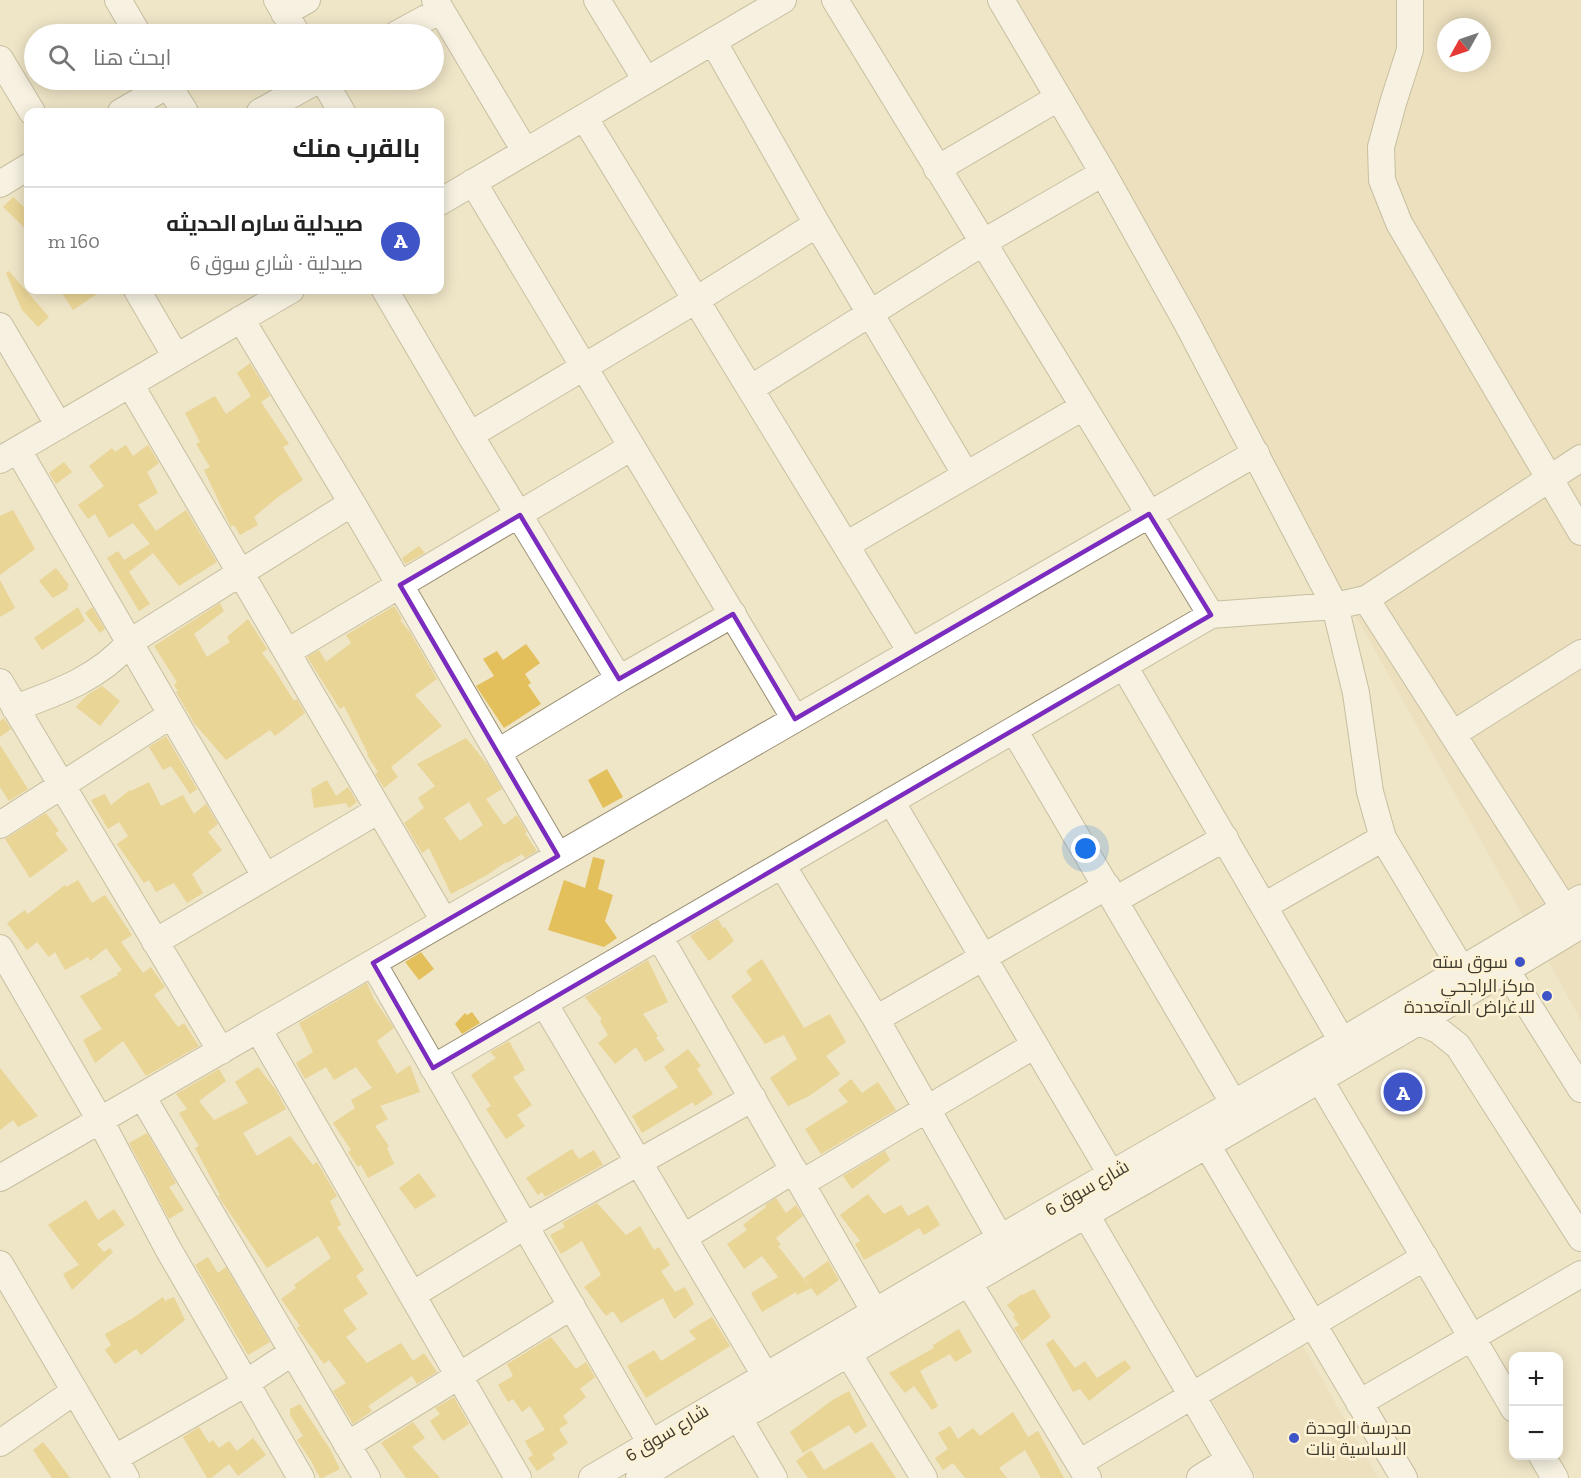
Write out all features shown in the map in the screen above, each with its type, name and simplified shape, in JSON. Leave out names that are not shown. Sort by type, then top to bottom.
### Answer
[{"type":"street","points":[[118,0],[132,24]]},
{"type":"street","points":[[286,16],[307,0]]},
{"type":"street","points":[[597,0],[646,80]]},
{"type":"street","points":[[444,200],[713,41],[752,8],[783,0]]},
{"type":"street","points":[[835,0],[1211,615]]},
{"type":"street","points":[[1001,0],[1103,173],[1256,453],[1335,606],[1356,693],[1370,792],[1383,838],[1462,970]]},
{"type":"street","points":[[1410,0],[1410,50],[1381,147],[1382,180],[1399,223],[1581,532]]},
{"type":"street","points":[[411,24],[438,5],[525,152]]},
{"type":"street","points":[[713,41],[869,314],[966,476]]},
{"type":"street","points":[[0,59],[30,108]]},
{"type":"street","points":[[127,108],[155,90]]},
{"type":"street","points":[[172,90],[183,108]]},
{"type":"street","points":[[267,108],[300,90]]},
{"type":"street","points":[[329,90],[340,108]]},
{"type":"street","points":[[938,169],[1058,98]]},
{"type":"street","points":[[584,117],[911,652]]},
{"type":"street","points":[[0,184],[24,169]]},
{"type":"street","points":[[750,389],[982,243],[1103,173]]},
{"type":"street","points":[[473,182],[795,719]]},
{"type":"street","points":[[470,435],[696,300],[817,224]]},
{"type":"street","points":[[139,294],[176,357]]},
{"type":"street","points":[[265,876],[130,642],[9,455],[284,294]]},
{"type":"street","points":[[387,294],[470,435],[619,679]]},
{"type":"street","points":[[241,319],[352,503],[558,856]]},
{"type":"street","points":[[0,326],[59,426]]},
{"type":"street","points":[[130,384],[444,921]]},
{"type":"street","points":[[846,545],[1083,407]]},
{"type":"street","points":[[287,652],[632,447]]},
{"type":"street","points":[[0,1178],[1256,453]]},
{"type":"street","points":[[433,1068],[1211,615],[1335,606],[1366,599],[1581,458]]},
{"type":"street","points":[[15,708],[81,682],[101,670],[130,642],[352,503]]},
{"type":"street","points":[[1366,599],[1453,734],[1575,910]]},
{"type":"street","points":[[498,752],[733,614]]},
{"type":"street","points":[[1453,734],[1581,653]]},
{"type":"street","points":[[1124,666],[1342,1041]]},
{"type":"street","points":[[0,682],[221,1051]]},
{"type":"street","points":[[0,825],[171,715]]},
{"type":"street","points":[[1014,730],[1234,1104]]},
{"type":"street","points":[[891,801],[1111,1174]]},
{"type":"street","points":[[156,942],[379,810]]},
{"type":"street","points":[[876,1019],[984,956],[1225,838]]},
{"type":"street","points":[[1264,906],[1383,838]]},
{"type":"street","points":[[782,865],[876,1019],[1000,1238]]},
{"type":"street","name":"شارع سوق 6","points":[[639,1478],[738,1417],[1085,1213],[1420,1022],[1500,961],[1575,910]]},
{"type":"street","points":[[659,936],[875,1312]]},
{"type":"street","points":[[0,948],[100,1120],[167,1247],[301,1478]]},
{"type":"street","points":[[1500,961],[1581,1089]]},
{"type":"street","name":"شارع سوق 6","points":[[592,1478],[650,1442],[1462,970],[1500,961]]},
{"type":"street","points":[[373,963],[650,1442]]},
{"type":"street","points":[[544,1003],[640,1161],[765,1375]]},
{"type":"street","points":[[1420,1022],[1438,1030],[1458,1046],[1581,1238]]},
{"type":"street","points":[[258,1029],[518,1478]]},
{"type":"street","points":[[684,1237],[926,1110],[1035,1045]]},
{"type":"street","points":[[1320,1080],[1512,1406]]},
{"type":"street","points":[[142,1096],[367,1478]]},
{"type":"street","points":[[412,1295],[525,1226],[753,1098]]},
{"type":"street","points":[[1207,1145],[1404,1478]]},
{"type":"street","points":[[1085,1213],[1235,1469],[1200,1478]]},
{"type":"street","points":[[968,1282],[1084,1470],[1191,1396],[1425,1257]]},
{"type":"street","points":[[0,1264],[121,1468],[293,1352]]},
{"type":"street","points":[[1359,1403],[1581,1274]]},
{"type":"street","points":[[347,1445],[572,1306]]},
{"type":"street","points":[[848,1353],[924,1478]]},
{"type":"street","points":[[0,1443],[75,1392]]},
{"type":"street","points":[[738,1417],[774,1478]]},
{"type":"street","points":[[1545,1460],[1555,1478]]},
{"type":"highlighted area","points":[[1149,514],[1211,615],[433,1068],[373,963],[558,856],[400,585],[520,515],[619,679],[733,614],[795,719]]},
{"type":"shaded area","points":[[1012,0],[1581,0],[1581,1020]]},
{"type":"shaded area","name":"مدرسة الوحدة الاساسية بنات","points":[[1302,1344],[1378,1478],[1257,1478],[1210,1397]]},
{"type":"building","points":[[13,197],[24,207],[24,227],[3,207]]},
{"type":"building","points":[[9,271],[24,288],[24,294],[29,294],[49,317],[38,327],[22,310],[6,273]]},
{"type":"building","points":[[63,294],[97,294],[73,310]]},
{"type":"building","points":[[250,363],[270,396],[261,402],[289,444],[283,447],[303,480],[254,517],[258,525],[240,535],[234,525],[231,527],[204,470],[210,467],[196,444],[200,442],[185,413],[215,396],[226,414],[251,396],[237,373]]},
{"type":"building","points":[[126,445],[133,456],[148,445],[159,463],[147,472],[158,493],[138,505],[156,531],[186,510],[217,562],[179,586],[153,553],[129,572],[150,604],[139,611],[107,558],[118,551],[124,560],[150,544],[133,523],[109,538],[95,514],[88,519],[78,505],[104,486],[89,466],[112,448],[115,452]]},
{"type":"building","points":[[64,462],[72,472],[56,484],[49,473]]},
{"type":"building","points":[[13,510],[35,549],[0,575],[0,516]]},
{"type":"building","points":[[419,546],[425,553],[405,564],[402,558]]},
{"type":"building","points":[[56,568],[69,585],[68,589],[53,598],[39,581]]},
{"type":"building","points":[[0,580],[15,608],[0,617]]},
{"type":"building","points":[[220,603],[224,611],[194,634],[207,657],[230,642],[227,637],[248,619],[267,649],[262,653],[294,701],[297,699],[305,713],[275,736],[270,730],[226,760],[194,723],[176,692],[178,691],[174,685],[177,682],[154,646]]},
{"type":"building","points":[[394,606],[402,619],[400,620],[410,632],[437,679],[415,695],[442,726],[391,767],[398,777],[384,788],[375,774],[378,772],[367,755],[344,706],[340,709],[307,657],[319,650],[326,662],[351,643],[346,635]]},
{"type":"building","points":[[78,607],[85,621],[42,650],[34,638]]},
{"type":"building","points":[[92,607],[105,629],[100,633],[85,613]]},
{"type":"building","points":[[526,644],[540,663],[525,674],[531,683],[528,685],[541,704],[504,728],[476,686],[494,676],[483,659],[497,651],[503,660]]},
{"type":"building","points":[[102,686],[120,701],[100,726],[76,707],[87,695]]},
{"type":"building","points":[[4,718],[11,729],[0,737],[0,721]]},
{"type":"building","points":[[166,736],[197,789],[190,794],[171,766],[163,770],[149,747]]},
{"type":"building","points":[[466,738],[488,765],[502,789],[486,799],[504,825],[517,815],[537,851],[525,858],[522,854],[506,862],[451,894],[429,848],[422,853],[404,823],[424,808],[418,798],[435,786],[417,764]],"holes":[[[469,802],[483,825],[460,841],[444,818]]]},
{"type":"building","points":[[0,745],[28,789],[9,801],[0,787]]},
{"type":"building","points":[[607,769],[623,797],[603,808],[588,780]]},
{"type":"building","points":[[327,780],[336,796],[348,787],[357,802],[349,808],[346,803],[314,808],[311,789]]},
{"type":"building","points":[[149,782],[161,806],[183,795],[194,814],[206,804],[218,824],[208,832],[222,850],[192,874],[203,893],[187,903],[174,883],[156,892],[149,880],[144,883],[117,844],[128,836],[119,822],[108,829],[91,800],[105,794],[111,805],[130,790]]},
{"type":"building","points":[[46,813],[59,831],[55,833],[68,850],[30,878],[5,839]]},
{"type":"building","points":[[593,857],[605,860],[598,889],[613,895],[605,921],[617,938],[604,947],[548,930],[564,880],[585,888]]},
{"type":"building","points":[[78,880],[92,903],[105,895],[132,935],[121,942],[143,973],[151,967],[165,987],[154,995],[178,1027],[184,1023],[199,1046],[146,1076],[123,1041],[95,1063],[83,1040],[102,1029],[80,996],[118,975],[117,973],[122,970],[106,948],[90,961],[88,957],[65,970],[55,952],[49,957],[37,942],[27,950],[7,923],[25,910],[28,914],[65,885],[66,887]]},
{"type":"building","points":[[718,919],[734,941],[709,961],[690,936]]},
{"type":"building","points":[[421,952],[434,969],[419,980],[405,962]]},
{"type":"building","points":[[762,959],[804,1028],[830,1014],[846,1042],[826,1056],[840,1074],[809,1096],[788,1106],[770,1078],[797,1059],[784,1035],[765,1044],[731,996],[752,980],[746,971]]},
{"type":"building","points":[[648,960],[668,1002],[643,1014],[665,1050],[645,1062],[636,1047],[615,1064],[598,1043],[608,1035],[600,1021],[602,1019],[585,997]]},
{"type":"building","points":[[367,983],[374,999],[394,1028],[377,1041],[397,1074],[410,1065],[420,1092],[380,1106],[388,1119],[375,1126],[389,1146],[387,1148],[394,1164],[368,1178],[361,1165],[358,1167],[348,1152],[351,1150],[333,1123],[355,1108],[351,1100],[372,1088],[356,1067],[334,1080],[326,1067],[305,1079],[296,1063],[313,1052],[299,1023]]},
{"type":"building","points":[[472,1012],[480,1023],[462,1034],[455,1024],[465,1013],[467,1015]]},
{"type":"building","points":[[509,1041],[525,1070],[513,1077],[532,1105],[517,1115],[525,1126],[506,1139],[486,1109],[491,1106],[471,1075],[496,1058],[490,1052]]},
{"type":"building","points":[[688,1049],[701,1066],[697,1069],[713,1094],[695,1106],[693,1102],[642,1133],[632,1116],[678,1087],[664,1067]]},
{"type":"building","points":[[258,1067],[276,1090],[286,1109],[243,1133],[257,1156],[290,1136],[313,1165],[317,1162],[337,1196],[330,1201],[341,1225],[337,1227],[364,1270],[356,1276],[368,1294],[343,1310],[357,1329],[346,1337],[367,1363],[401,1343],[413,1361],[424,1353],[437,1372],[417,1384],[412,1376],[368,1406],[372,1411],[353,1424],[333,1391],[346,1383],[329,1360],[324,1364],[297,1328],[300,1326],[281,1299],[296,1288],[294,1285],[331,1258],[318,1236],[267,1268],[218,1196],[220,1195],[195,1148],[199,1146],[179,1113],[187,1109],[176,1094],[219,1069],[226,1081],[199,1101],[214,1120],[248,1103],[235,1082]]},
{"type":"building","points":[[0,1068],[38,1116],[18,1127],[13,1120],[0,1130]]},
{"type":"building","points":[[851,1079],[862,1093],[878,1082],[896,1110],[821,1154],[805,1129],[848,1102],[838,1090]]},
{"type":"building","points":[[147,1133],[176,1183],[169,1187],[184,1210],[169,1219],[129,1143]]},
{"type":"building","points":[[572,1149],[579,1159],[594,1150],[603,1165],[545,1197],[542,1192],[538,1195],[526,1178]]},
{"type":"building","points":[[885,1151],[890,1160],[852,1189],[843,1176]]},
{"type":"building","points":[[419,1173],[436,1196],[415,1209],[399,1188]]},
{"type":"building","points":[[868,1194],[884,1214],[901,1205],[908,1216],[928,1205],[940,1225],[924,1235],[919,1228],[864,1260],[855,1244],[860,1241],[840,1215]]},
{"type":"building","points":[[776,1198],[786,1213],[796,1205],[803,1216],[776,1238],[781,1245],[778,1246],[811,1288],[797,1295],[796,1292],[762,1312],[751,1293],[778,1277],[762,1256],[744,1269],[727,1244],[747,1230],[743,1225]]},
{"type":"building","points":[[86,1200],[98,1220],[114,1209],[125,1225],[97,1244],[104,1252],[110,1248],[113,1252],[72,1290],[63,1274],[79,1265],[48,1225]]},
{"type":"building","points":[[600,1201],[597,1203],[626,1235],[640,1226],[654,1250],[659,1247],[670,1265],[661,1271],[675,1292],[685,1287],[694,1304],[674,1319],[663,1298],[621,1323],[613,1311],[606,1316],[584,1287],[601,1275],[582,1241],[561,1254],[550,1235],[565,1227],[562,1223]]},
{"type":"building","points":[[208,1257],[218,1273],[226,1267],[270,1342],[248,1355],[195,1265]]},
{"type":"building","points":[[828,1261],[839,1280],[817,1296],[804,1278]]},
{"type":"building","points":[[1034,1289],[1051,1317],[1022,1341],[1014,1328],[1019,1325],[1013,1317],[1015,1315],[1007,1305],[1022,1294]]},
{"type":"building","points":[[163,1297],[165,1301],[174,1297],[185,1320],[141,1355],[136,1349],[115,1364],[105,1350],[111,1345],[105,1334]]},
{"type":"building","points":[[712,1317],[730,1346],[646,1398],[627,1366],[654,1350],[661,1361],[696,1339],[689,1331]]},
{"type":"building","points":[[959,1329],[972,1352],[955,1362],[950,1354],[920,1371],[938,1406],[932,1410],[914,1386],[905,1393],[889,1373],[934,1348],[933,1345]]},
{"type":"building","points":[[551,1337],[576,1369],[586,1362],[595,1377],[580,1389],[586,1397],[563,1416],[568,1423],[559,1429],[568,1443],[552,1454],[555,1459],[537,1471],[528,1458],[533,1455],[525,1441],[545,1430],[530,1406],[522,1412],[513,1399],[508,1402],[498,1385],[513,1376],[507,1364]]},
{"type":"building","points":[[1053,1339],[1075,1368],[1085,1361],[1097,1378],[1125,1360],[1131,1368],[1089,1401],[1080,1389],[1073,1392],[1046,1344]]},
{"type":"building","points":[[849,1391],[867,1426],[855,1434],[849,1425],[803,1453],[790,1432],[831,1401]]},
{"type":"building","points":[[454,1397],[469,1424],[443,1441],[430,1421],[440,1414],[435,1408]]},
{"type":"building","points":[[300,1404],[330,1449],[340,1469],[322,1478],[297,1440],[303,1436],[290,1415],[290,1409]]},
{"type":"building","points":[[1013,1412],[1028,1437],[1038,1431],[1064,1478],[1041,1478],[1025,1450],[999,1468],[1007,1478],[965,1478],[953,1463],[943,1470],[935,1458],[948,1449],[938,1433],[950,1426],[958,1439],[973,1428],[980,1436]]},
{"type":"building","points":[[413,1422],[425,1438],[412,1447],[440,1478],[406,1478],[381,1443]]},
{"type":"building","points":[[199,1427],[209,1443],[213,1440],[219,1448],[229,1441],[237,1451],[253,1438],[266,1455],[238,1476],[229,1464],[211,1478],[207,1478],[183,1437]]},
{"type":"building","points":[[43,1442],[70,1478],[52,1478],[33,1450]]},
{"type":"building","points":[[872,1442],[896,1478],[808,1478],[796,1461],[811,1450],[824,1470]]},
{"type":"place","name":"سوق سته","points":[[1520,962]]},
{"type":"place","name":"مركز الراجحي للاغراض المتعددة","points":[[1547,996]]},
{"type":"place","name":"صيدلية ساره الحديثه","points":[[1403,1092]]},
{"type":"place","name":"مدرسة الوحدة الاساسية بنات","points":[[1294,1438]]}]
